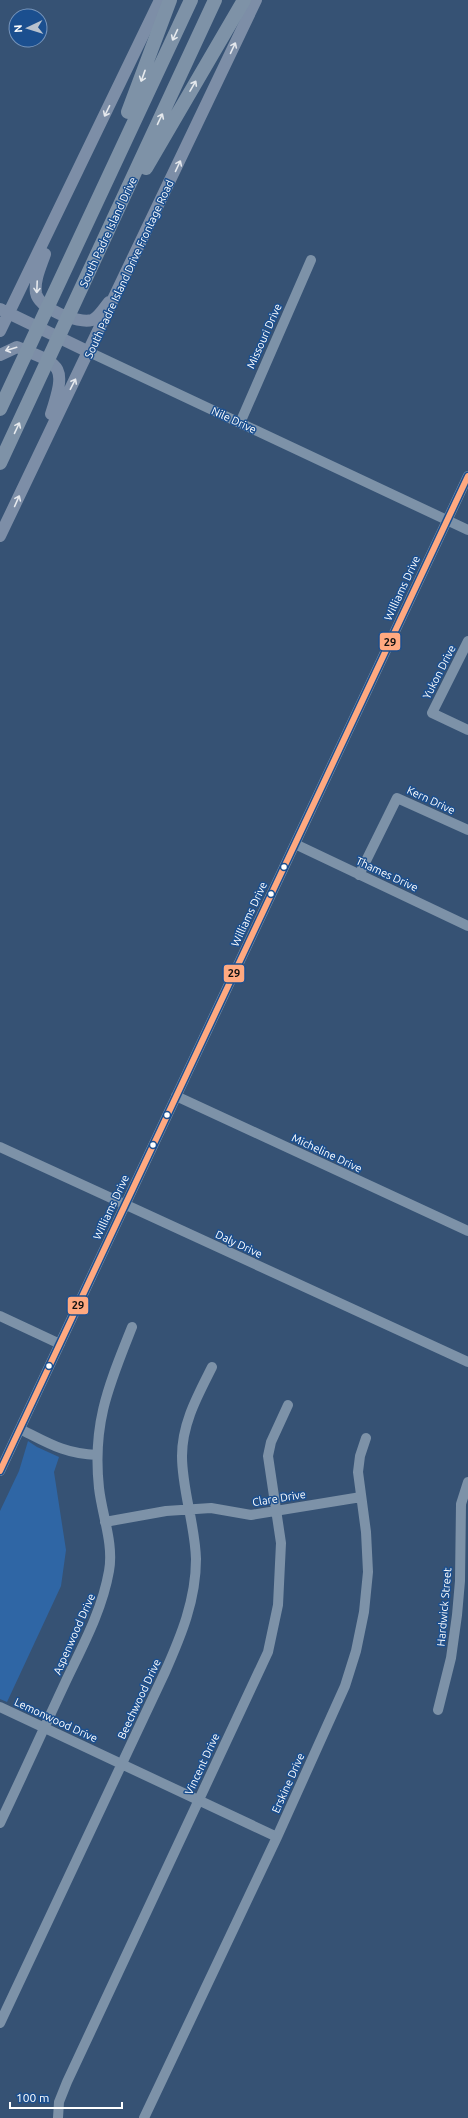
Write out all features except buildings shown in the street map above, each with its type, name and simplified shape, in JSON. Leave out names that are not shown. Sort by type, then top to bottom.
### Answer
[{"type":"highway","points":[[58,285],[107,161],[136,96],[170,0]]},
{"type":"highway","name":"South Padre Island Drive","points":[[0,409],[191,0]]},
{"type":"highway","name":"South Padre Island Drive","points":[[0,463],[215,0]]},
{"type":"highway","points":[[122,202],[146,168],[244,0]]},
{"type":"main road","points":[[0,331],[4,311],[71,184],[160,0]]},
{"type":"main road","name":"South Padre Island Drive Frontage Road","points":[[0,536],[40,449],[89,352],[256,0]]},
{"type":"main road","points":[[71,184],[37,276],[36,294],[40,301],[53,311],[80,322],[93,320],[120,287]]},
{"type":"main road","name":"Nile Drive","points":[[4,311],[89,352]]},
{"type":"main road","points":[[0,354],[17,346],[43,358],[58,369],[60,379],[59,391],[40,449]]},
{"type":"street","name":"Missouri Drive","points":[[240,423],[311,260]]},
{"type":"street","name":"Nile Drive","points":[[89,352],[468,530]]},
{"type":"street","name":"Williams Drive","points":[[0,1471],[468,476]]},
{"type":"street","name":"Yukon Drive","points":[[468,641],[432,713],[468,730]]},
{"type":"street","name":"Kern Drive","points":[[359,875],[398,798],[468,830]]},
{"type":"street","name":"Thames Drive","points":[[295,844],[468,926]]},
{"type":"street","name":"Micheline Drive","points":[[176,1096],[468,1231]]},
{"type":"street","name":"Daly Drive","points":[[0,1147],[468,1362]]},
{"type":"street","points":[[0,1316],[60,1344]]},
{"type":"street","name":"Aspenwood Drive","points":[[0,1823],[88,1635],[105,1592],[110,1569],[110,1554],[99,1488],[97,1455],[102,1409],[113,1374],[132,1327]]},
{"type":"street","name":"Beechwood Drive","points":[[0,2023],[181,1636],[190,1610],[196,1559],[182,1455],[186,1426],[195,1400],[212,1367]]},
{"type":"street","name":"Vincent Drive","points":[[58,2118],[59,2102],[67,2082],[268,1652],[278,1605],[282,1543],[268,1456],[271,1442],[288,1405]]},
{"type":"street","points":[[20,1429],[62,1450],[76,1454],[97,1455]]},
{"type":"street","name":"Erskine Drive","points":[[144,2118],[277,1837],[345,1686],[356,1651],[364,1612],[368,1572],[366,1532],[358,1472],[360,1456],[366,1438]]},
{"type":"street","name":"Hardwick Street","points":[[438,1710],[452,1658],[464,1544],[461,1504],[468,1482]]},
{"type":"street","name":"Clare Drive","points":[[105,1522],[190,1509],[211,1508],[251,1515],[278,1512],[361,1497]]},
{"type":"street","name":"Lemonwood Drive","points":[[0,1707],[277,1837]]},
{"type":"shaded area","points":[[28,1441],[37,1447],[59,1457],[54,1472],[66,1550],[61,1586],[7,1702],[0,1699],[0,1511],[19,1471]]},
{"type":"transit line","name":"29","points":[[0,1471],[468,476]]}]
